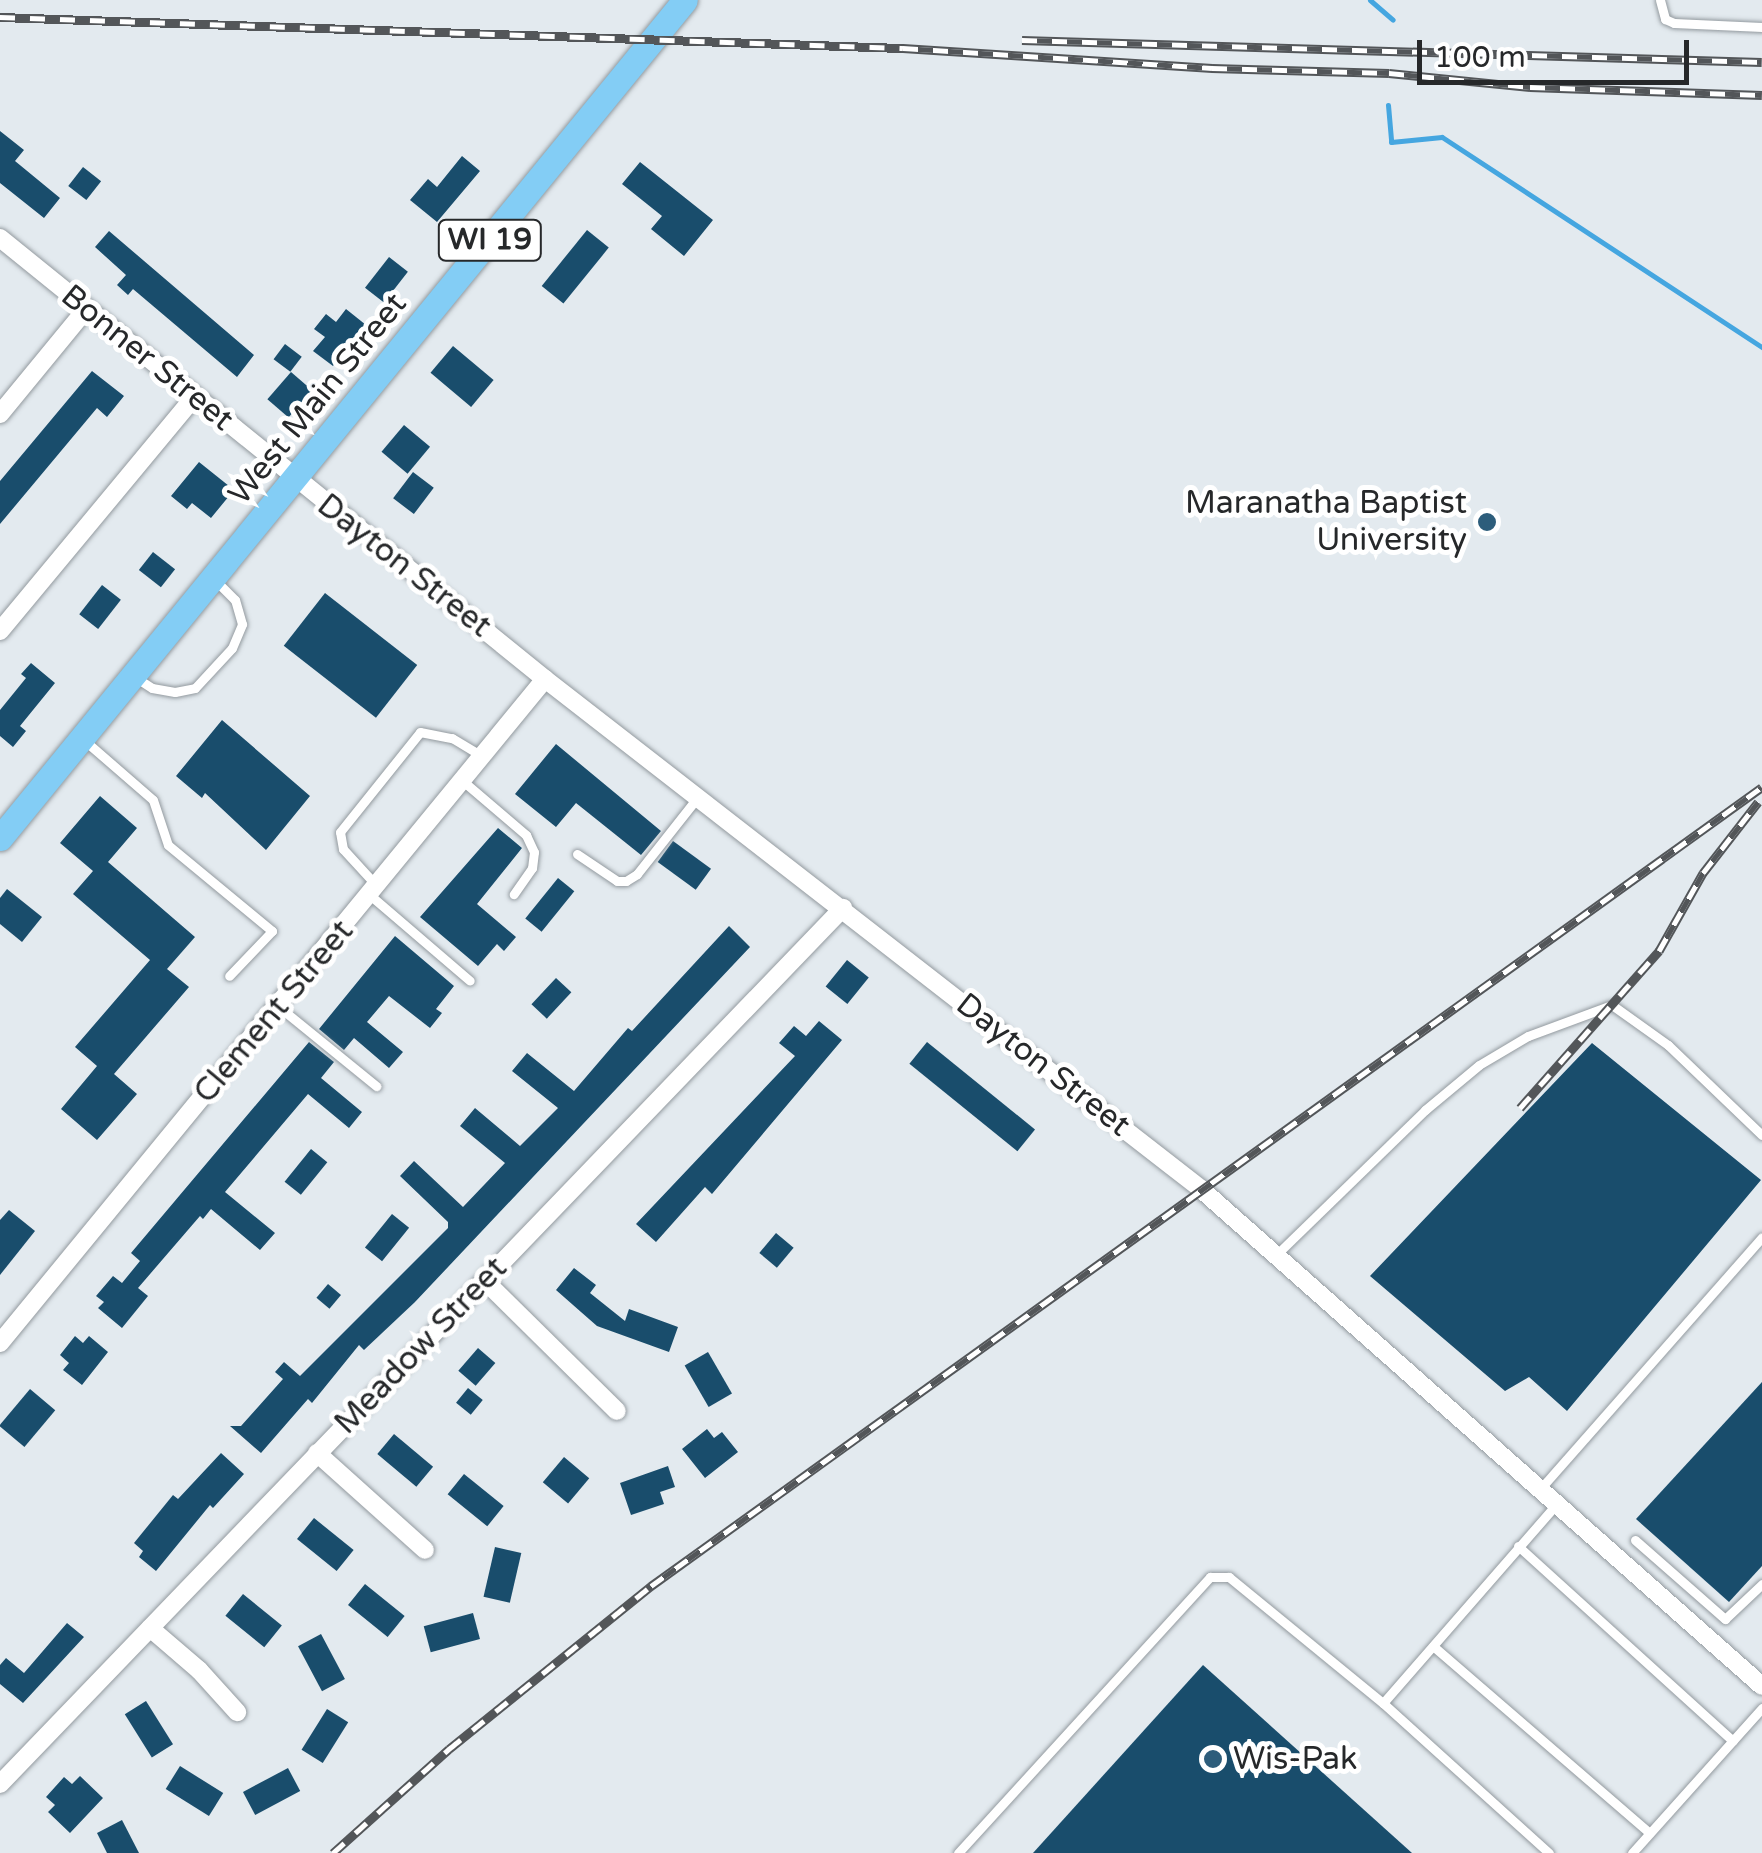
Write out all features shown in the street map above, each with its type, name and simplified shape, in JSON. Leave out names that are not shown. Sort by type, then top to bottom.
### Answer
[{"type":"main road","name":"West Main Street","points":[[0,838],[686,0]]},
{"type":"street","name":"Bonner Street","points":[[0,238],[294,479]]},
{"type":"street","points":[[0,414],[87,308]]},
{"type":"street","points":[[0,631],[195,396]]},
{"type":"street","name":"Dayton Street","points":[[294,479],[1201,1190],[1761,1682]]},
{"type":"street","name":"Clement Street","points":[[0,1343],[7,1321],[374,892],[545,678]]},
{"type":"street","name":"Meadow Street","points":[[4,1771],[150,1628],[843,908]]},
{"type":"street","points":[[485,1281],[617,1411]]},
{"type":"street","points":[[317,1454],[425,1550]]},
{"type":"street","points":[[150,1628],[199,1670],[237,1712]]},
{"type":"lane","points":[[1660,0],[1662,12],[1674,23],[1762,27]]},
{"type":"lane","points":[[133,675],[152,688],[175,692],[195,688],[213,672],[232,648],[242,624],[235,600],[213,578]]},
{"type":"lane","points":[[470,981],[374,892],[343,848],[340,832],[420,732],[452,738],[484,758]]},
{"type":"lane","points":[[82,738],[153,800],[168,844],[272,931],[229,976]]},
{"type":"lane","points":[[464,782],[526,835],[534,852],[532,868],[514,894]]},
{"type":"lane","points":[[577,854],[617,881],[626,881],[638,874],[698,796]]},
{"type":"lane","points":[[1276,1255],[1425,1110],[1479,1065],[1528,1036],[1612,1005],[1668,1045],[1762,1135]]},
{"type":"lane","points":[[278,1006],[376,1086]]},
{"type":"lane","points":[[1541,1488],[1762,1237]]},
{"type":"lane","points":[[1383,1704],[1558,1502]]},
{"type":"lane","points":[[1635,1540],[1725,1619],[1762,1584]]},
{"type":"lane","points":[[1518,1546],[1733,1741]]},
{"type":"lane","points":[[958,1853],[1210,1576],[1229,1577],[1383,1704],[1548,1853]]},
{"type":"lane","points":[[1434,1646],[1650,1833]]},
{"type":"lane","points":[[1632,1853],[1762,1708]]},
{"type":"building","points":[[0,131],[24,150],[15,161],[60,198],[44,218],[0,183]]},
{"type":"building","points":[[462,156],[480,171],[437,222],[410,200],[428,179],[437,187]]},
{"type":"building","points":[[640,162],[713,220],[684,256],[651,229],[662,216],[622,184]]},
{"type":"building","points":[[83,167],[101,181],[86,200],[68,186]]},
{"type":"building","points":[[587,230],[609,248],[563,304],[542,286]]},
{"type":"building","points":[[109,231],[254,355],[237,377],[133,289],[128,295],[117,285],[126,275],[95,247]]},
{"type":"building","points":[[389,257],[408,272],[384,303],[365,288]]},
{"type":"building","points":[[346,309],[366,325],[333,366],[313,351],[325,337],[314,329],[326,314],[336,322]]},
{"type":"building","points":[[285,344],[302,357],[290,372],[274,359]]},
{"type":"building","points":[[453,346],[494,380],[471,407],[431,373]]},
{"type":"building","points":[[92,371],[124,396],[107,417],[97,408],[0,524],[0,481]]},
{"type":"building","points":[[291,372],[312,390],[289,418],[267,399]]},
{"type":"building","points":[[404,425],[430,447],[408,474],[382,452]]},
{"type":"building","points":[[199,462],[234,490],[211,518],[192,503],[187,509],[171,496]]},
{"type":"building","points":[[413,472],[434,488],[414,514],[393,498]]},
{"type":"building","points":[[153,552],[175,569],[161,587],[139,570]]},
{"type":"building","points":[[102,585],[121,600],[98,629],[79,614]]},
{"type":"building","points":[[325,593],[417,665],[376,718],[284,646]]},
{"type":"building","points":[[31,663],[55,683],[20,726],[26,731],[13,747],[0,736],[0,710],[26,678],[21,674]]},
{"type":"building","points":[[222,720],[310,796],[266,850],[205,793],[202,798],[176,776]]},
{"type":"building","points":[[556,744],[661,831],[641,855],[576,803],[556,827],[515,794]]},
{"type":"building","points":[[100,796],[137,828],[108,862],[195,937],[167,969],[189,987],[114,1074],[137,1094],[97,1140],[61,1109],[97,1066],[75,1047],[150,960],[73,894],[93,871],[60,843]]},
{"type":"building","points":[[498,828],[522,848],[477,904],[516,937],[504,951],[497,944],[478,966],[420,917]]},
{"type":"building","points":[[673,841],[711,869],[696,890],[658,862]]},
{"type":"building","points":[[558,878],[574,891],[542,932],[525,918]]},
{"type":"building","points":[[7,889],[42,917],[22,942],[0,924],[0,898]]},
{"type":"building","points":[[729,926],[750,947],[415,1302],[364,1350],[359,1345],[312,1403],[308,1399],[261,1453],[230,1426],[241,1426],[283,1379],[275,1372],[284,1362],[300,1376],[448,1228],[448,1222],[400,1176],[414,1161],[463,1207],[505,1163],[460,1126],[475,1108],[520,1146],[558,1108],[512,1071],[527,1053],[574,1091],[628,1028],[632,1031]]},
{"type":"building","points":[[395,936],[454,986],[436,1009],[442,1013],[430,1028],[389,996],[367,1022],[403,1052],[389,1068],[354,1038],[344,1050],[319,1029]]},
{"type":"building","points":[[847,960],[869,978],[847,1004],[826,986]]},
{"type":"building","points":[[556,978],[571,992],[547,1019],[531,1004]]},
{"type":"building","points":[[819,1021],[842,1040],[712,1194],[705,1187],[656,1242],[636,1224],[795,1056],[779,1043],[794,1026],[806,1036]]},
{"type":"building","points":[[309,1042],[334,1062],[321,1078],[362,1112],[349,1128],[308,1094],[225,1192],[275,1233],[260,1250],[211,1209],[203,1219],[200,1216],[138,1288],[148,1296],[122,1328],[98,1308],[104,1302],[96,1296],[113,1276],[122,1283],[140,1261],[131,1253]]},
{"type":"building","points":[[927,1042],[1035,1129],[1017,1151],[909,1064]]},
{"type":"building","points":[[1592,1043],[1761,1180],[1567,1411],[1529,1377],[1505,1391],[1370,1276]]},
{"type":"building","points":[[311,1149],[327,1162],[301,1195],[285,1182]]},
{"type":"building","points":[[9,1210],[35,1231],[0,1275],[0,1220]]},
{"type":"building","points":[[392,1214],[409,1228],[382,1261],[365,1247]]},
{"type":"building","points":[[776,1233],[794,1248],[777,1268],[759,1253]]},
{"type":"building","points":[[574,1268],[596,1285],[590,1293],[625,1321],[629,1309],[678,1327],[669,1352],[597,1326],[556,1290]]},
{"type":"building","points":[[328,1284],[341,1295],[329,1309],[316,1298]]},
{"type":"building","points":[[75,1336],[83,1343],[89,1336],[108,1352],[82,1385],[63,1370],[69,1363],[60,1355]]},
{"type":"building","points":[[478,1348],[495,1363],[476,1386],[458,1371]]},
{"type":"building","points":[[708,1352],[732,1394],[709,1407],[685,1366]]},
{"type":"building","points":[[1762,1382],[1762,1566],[1729,1602],[1636,1519]]},
{"type":"building","points":[[468,1388],[483,1400],[471,1415],[456,1403]]},
{"type":"building","points":[[30,1389],[55,1410],[24,1447],[0,1425]]},
{"type":"building","points":[[707,1429],[714,1438],[722,1432],[738,1452],[705,1478],[682,1449]]},
{"type":"building","points":[[394,1434],[433,1467],[416,1487],[377,1454]]},
{"type":"building","points":[[221,1453],[244,1474],[213,1508],[210,1505],[156,1571],[139,1557],[143,1551],[134,1543],[173,1495],[178,1499]]},
{"type":"building","points":[[564,1457],[589,1478],[568,1503],[543,1482]]},
{"type":"building","points":[[668,1466],[675,1487],[660,1492],[664,1504],[631,1515],[620,1483]]},
{"type":"building","points":[[464,1474],[504,1506],[487,1526],[448,1494]]},
{"type":"building","points":[[314,1518],[354,1550],[337,1571],[297,1539]]},
{"type":"building","points":[[495,1547],[521,1553],[510,1603],[484,1597]]},
{"type":"building","points":[[365,1584],[405,1616],[388,1637],[348,1605]]},
{"type":"building","points":[[243,1594],[282,1625],[264,1647],[225,1616]]},
{"type":"building","points":[[473,1613],[480,1639],[431,1652],[424,1626]]},
{"type":"building","points":[[67,1623],[84,1637],[23,1703],[0,1684],[0,1665],[6,1658],[24,1673]]},
{"type":"building","points":[[321,1634],[345,1679],[322,1691],[298,1646]]},
{"type":"building","name":"Wis-Pak","points":[[1203,1665],[1412,1853],[1033,1853]]},
{"type":"building","points":[[146,1701],[173,1744],[152,1757],[125,1714]]},
{"type":"building","points":[[327,1709],[348,1722],[323,1763],[302,1750]]},
{"type":"building","points":[[180,1766],[223,1793],[209,1816],[166,1789]]},
{"type":"building","points":[[288,1768],[300,1791],[255,1815],[243,1792]]},
{"type":"building","points":[[80,1776],[103,1798],[70,1833],[48,1812],[55,1805],[46,1797],[64,1777],[72,1784]]},
{"type":"building","points":[[122,1820],[139,1853],[107,1853],[97,1833]]},
{"type":"waterway","points":[[1370,0],[1393,20]]},
{"type":"waterway","points":[[1388,105],[1391,142],[1442,137],[1762,347]]},
{"type":"railway","points":[[0,17],[903,48],[1212,68],[1389,73],[1530,87],[1762,95]]},
{"type":"railway","points":[[1022,40],[1762,62]]},
{"type":"railway","points":[[333,1853],[449,1749],[651,1586],[1762,787]]},
{"type":"railway","points":[[1520,1108],[1659,951],[1703,873],[1758,802]]},
{"type":"place","name":"Maranatha Baptist University","points":[[1487,522]]},
{"type":"place","name":"Wis-Pak","points":[[1213,1759]]}]
